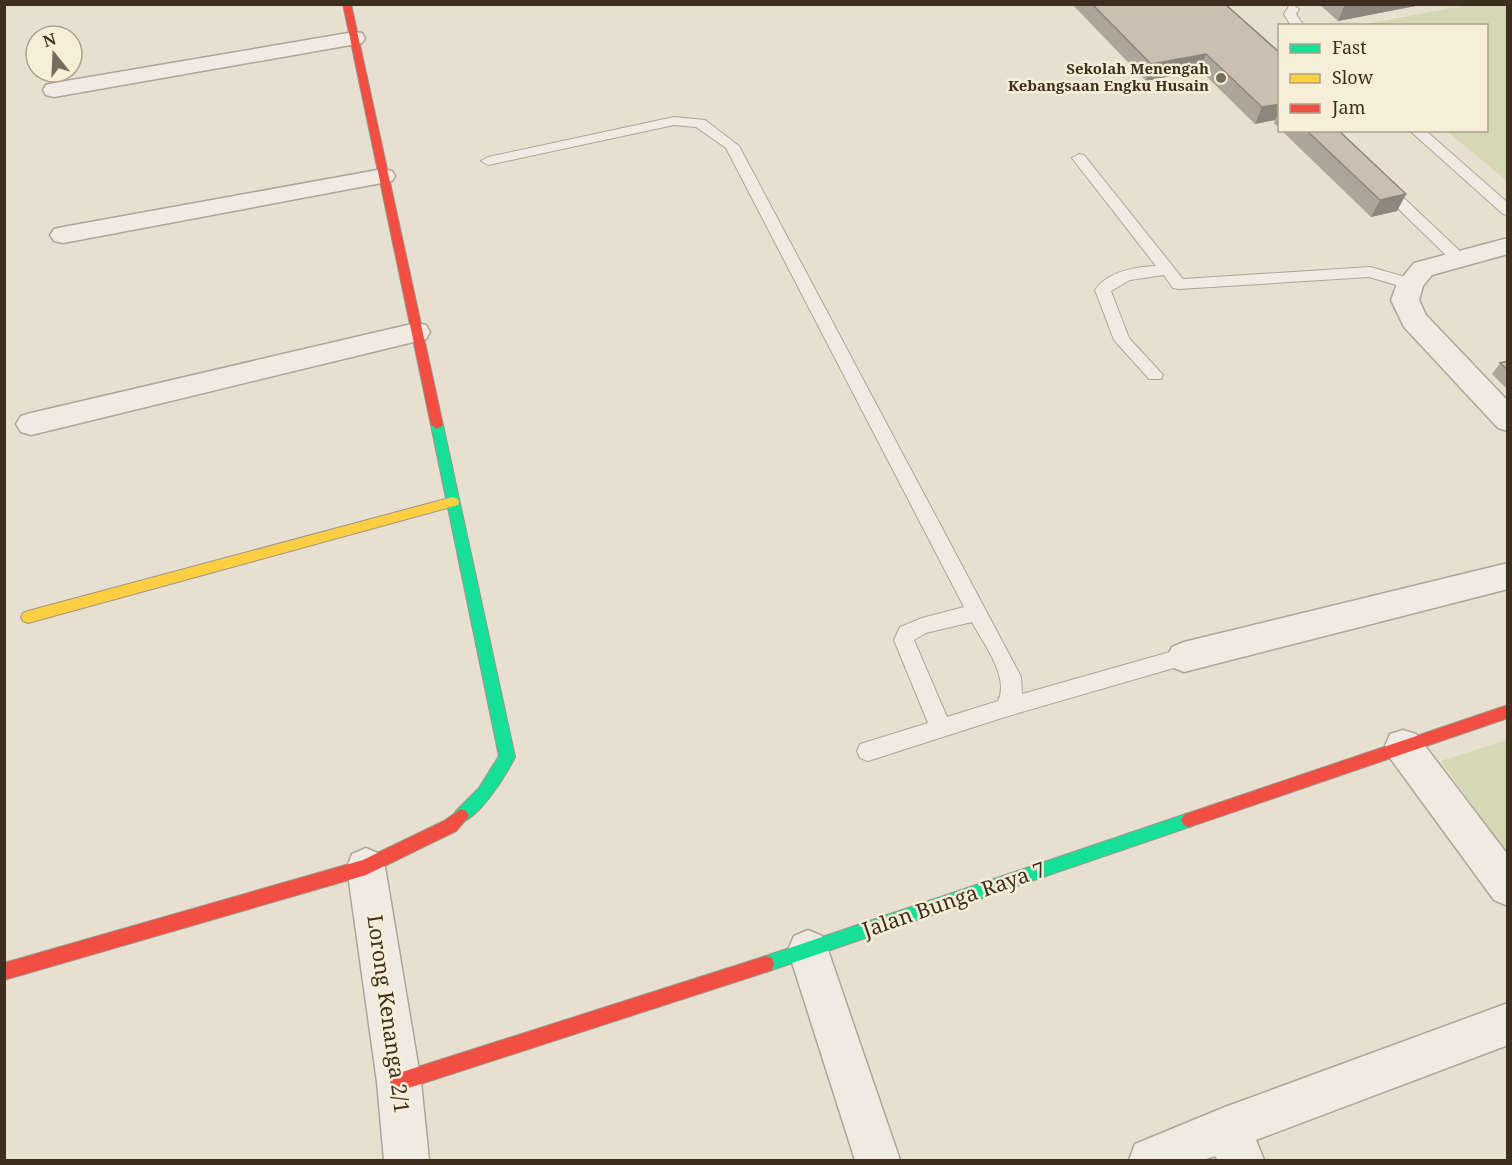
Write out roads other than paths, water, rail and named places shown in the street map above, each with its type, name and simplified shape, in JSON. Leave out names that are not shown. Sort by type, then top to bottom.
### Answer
[{"type":"street","points":[[4,972],[366,867],[450,826],[484,793],[507,757],[347,4]]},
{"type":"street","points":[[54,90],[354,38]]},
{"type":"street","points":[[63,235],[383,176]]},
{"type":"street","points":[[1508,246],[1423,269],[1410,284],[1405,300],[1414,320],[1508,420]]},
{"type":"street","points":[[31,424],[416,332]]},
{"type":"street","points":[[28,617],[453,502]]},
{"type":"street","points":[[1184,657],[1508,576]]},
{"type":"street","name":"Jalan Bunga Raya 7","points":[[399,1082],[808,950],[1508,711]]},
{"type":"street","points":[[1403,746],[1508,887]]},
{"type":"street","name":"Lorong Kenanga 2/1","points":[[366,867],[399,1082],[407,1161]]},
{"type":"street","points":[[808,950],[878,1161]]},
{"type":"street","points":[[1151,1161],[1233,1145],[1508,1024]]},
{"type":"lane","points":[[1293,9],[1290,14],[1297,24]]},
{"type":"lane","points":[[488,161],[674,121],[700,123],[732,146],[1011,677],[1012,694],[1005,708]]},
{"type":"lane","points":[[1418,132],[1508,211]]},
{"type":"lane","points":[[1078,158],[1175,281],[1186,285],[1370,272],[1410,284]]},
{"type":"lane","points":[[1372,177],[1458,258]]},
{"type":"lane","points":[[1155,375],[1122,340],[1103,290],[1114,280],[1130,273],[1166,270]]},
{"type":"lane","points":[[941,728],[904,640],[907,633],[922,626],[977,612]]},
{"type":"lane","points":[[868,751],[1005,708],[1184,657]]},
{"type":"place","name":"Sekolah Menengah Kebangsaan Engku Husain","points":[[1221,78]]}]
